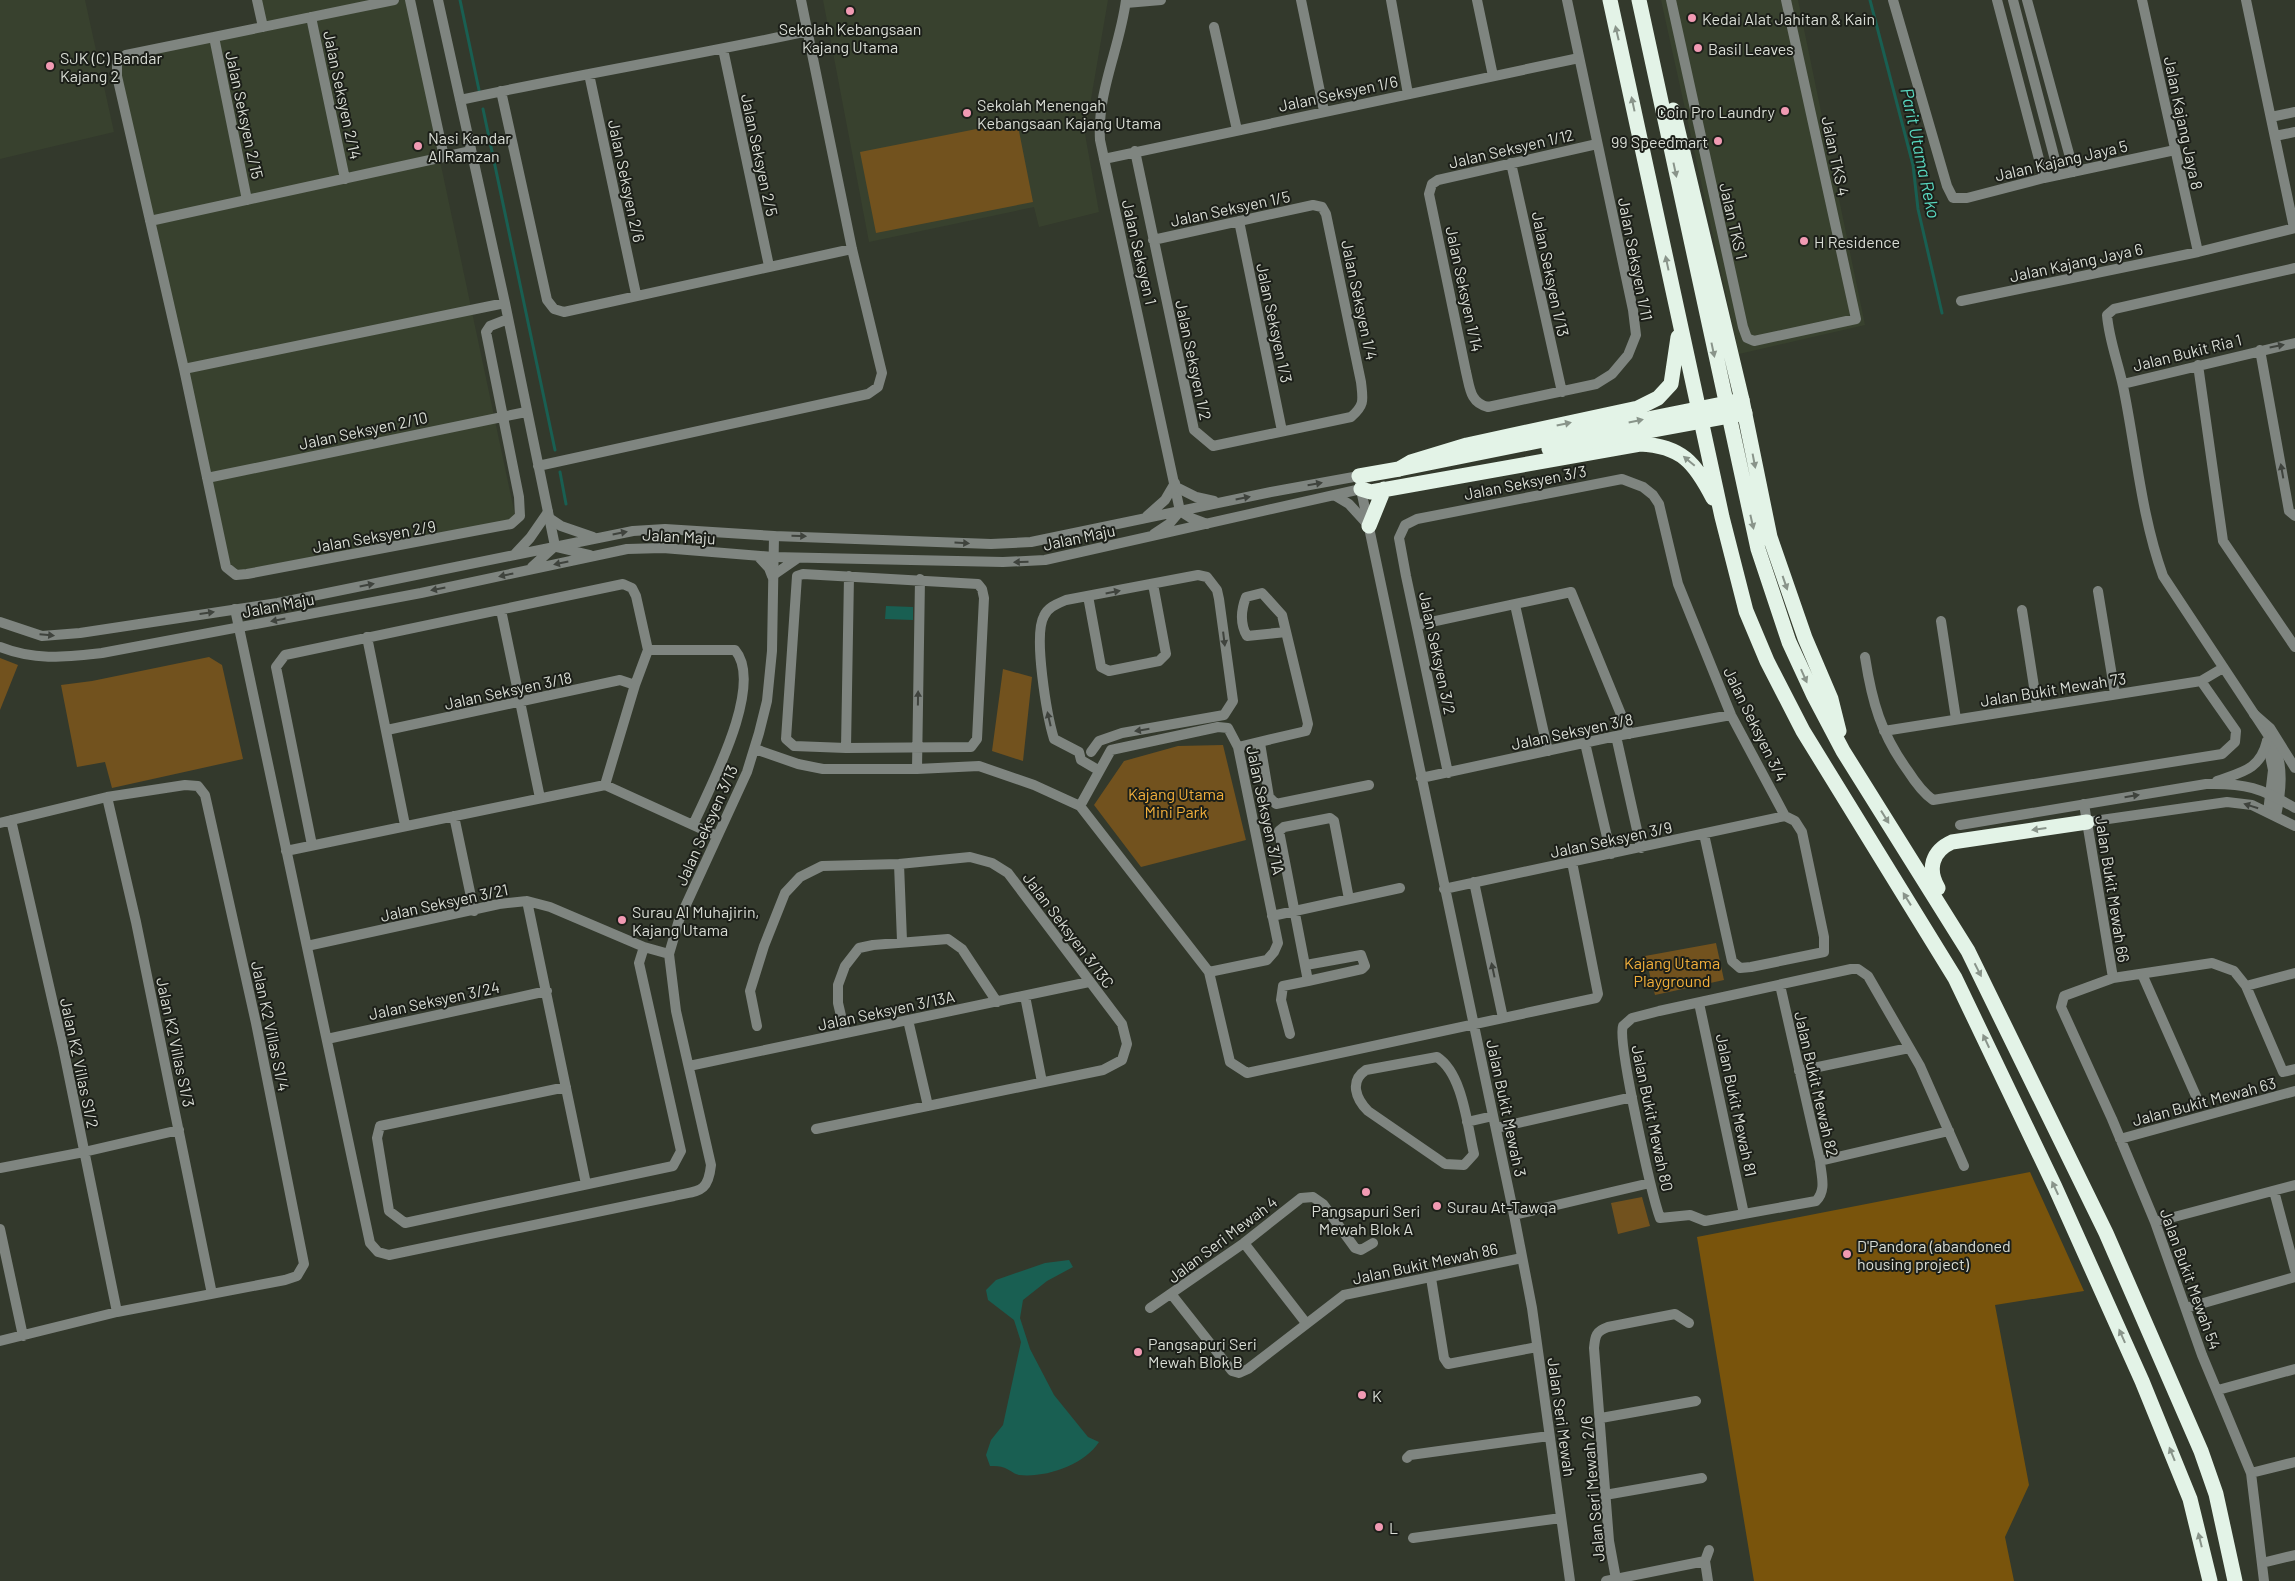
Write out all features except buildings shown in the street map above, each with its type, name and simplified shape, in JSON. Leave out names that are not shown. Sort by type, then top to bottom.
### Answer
[{"type":"highway","points":[[1610,0],[1722,518],[1746,611],[1767,661],[1803,731],[1955,978],[2055,1187],[2142,1381],[2190,1499],[2210,1581]]},
{"type":"highway","points":[[1639,0],[1707,322],[1758,549],[1789,642],[1814,696],[1844,751],[1968,951],[2102,1224],[2202,1451],[2216,1494],[2236,1581]]},
{"type":"highway","points":[[1647,36],[1660,56],[1743,407],[1770,537],[1805,638],[1831,699],[1844,751]]},
{"type":"highway","points":[[1399,469],[1411,462],[1467,445],[1638,408],[1658,398],[1671,384],[1675,365],[1678,341],[1676,310]]},
{"type":"highway","points":[[1360,483],[1399,469],[1743,407]]},
{"type":"highway","points":[[1360,483],[1371,484],[1743,407]]},
{"type":"highway","points":[[1360,483],[1371,492],[1640,444],[1659,445],[1673,449],[1696,467],[1722,518]]},
{"type":"highway","points":[[1369,526],[1375,507],[1384,489]]},
{"type":"highway","points":[[1968,951],[1959,922],[1930,872],[1940,849],[1952,842],[2087,822]]},
{"type":"street","points":[[257,0],[263,27]]},
{"type":"street","points":[[207,478],[117,76],[117,62],[126,55],[394,0]]},
{"type":"street","points":[[410,0],[444,157]]},
{"type":"street","points":[[438,0],[505,303],[555,546],[560,549],[596,556]]},
{"type":"street","points":[[538,466],[868,394],[878,387],[882,373],[852,249],[801,0]]},
{"type":"street","points":[[1126,2],[1160,0]]},
{"type":"street","points":[[1300,0],[1324,112]]},
{"type":"street","points":[[1391,0],[1408,94]]},
{"type":"street","points":[[1477,0],[1493,76]]},
{"type":"street","name":"Jalan Seksyen 1/11","points":[[1473,399],[1479,405],[1488,407],[1596,384],[1612,374],[1628,355],[1636,335],[1633,310],[1567,0]]},
{"type":"street","name":"Jalan TKS 1","points":[[1671,0],[1742,327],[1747,338],[1754,341],[1856,319]]},
{"type":"street","name":"Jalan TKS 4","points":[[1786,0],[1856,319]]},
{"type":"street","name":"Jalan Kajang Jaya 5","points":[[1893,0],[1947,186],[1953,198],[1967,198],[2044,178],[2175,150]]},
{"type":"street","points":[[1997,0],[2044,178]]},
{"type":"street","points":[[2013,0],[2059,175]]},
{"type":"street","points":[[2027,0],[2074,172]]},
{"type":"street","name":"Jalan Kajang Jaya 8","points":[[2142,0],[2198,252]]},
{"type":"street","points":[[2246,0],[2295,228]]},
{"type":"street","name":"Jalan Seksyen 1","points":[[1126,2],[1103,91],[1100,112],[1100,140],[1180,511]]},
{"type":"street","name":"Jalan Seksyen 2/14","points":[[311,17],[345,179]]},
{"type":"street","points":[[1214,27],[1237,130]]},
{"type":"street","points":[[460,100],[722,50],[808,31]]},
{"type":"street","name":"Jalan Seksyen 2/15","points":[[214,37],[247,200]]},
{"type":"street","name":"Jalan Seksyen 2/5","points":[[722,50],[769,266]]},
{"type":"street","name":"Jalan Seksyen 1/6","points":[[1104,159],[1579,58]]},
{"type":"street","name":"Jalan Seksyen 2/6","points":[[589,74],[636,294]]},
{"type":"street","points":[[501,91],[547,300],[554,309],[564,312],[636,294],[852,249]]},
{"type":"street","points":[[2271,117],[2295,112]]},
{"type":"street","points":[[2275,136],[2295,132]]},
{"type":"street","name":"Jalan Seksyen 1/12","points":[[1432,184],[1438,180],[1597,144]]},
{"type":"street","points":[[150,221],[471,151]]},
{"type":"street","name":"Jalan Seksyen 1/2","points":[[1135,151],[1194,430],[1213,446],[1351,417],[1360,409]]},
{"type":"street","name":"Jalan Seksyen 1/13","points":[[1511,163],[1562,392]]},
{"type":"street","name":"Jalan Seksyen 1/14","points":[[1432,184],[1429,194],[1473,399]]},
{"type":"street","name":"Jalan Seksyen 1/5","points":[[1153,240],[1313,205]]},
{"type":"street","name":"Jalan Seksyen 1/4","points":[[1313,205],[1322,207],[1326,214],[1335,249],[1361,382],[1362,402],[1360,409]]},
{"type":"street","name":"Jalan Seksyen 1/3","points":[[1238,221],[1282,432]]},
{"type":"street","name":"Jalan Kajang Jaya 6","points":[[1961,301],[2198,252],[2295,228]]},
{"type":"street","points":[[2272,814],[2281,778],[2279,755],[2163,576],[2153,549],[2123,384],[2106,316],[2114,308],[2295,268]]},
{"type":"street","points":[[184,369],[505,303]]},
{"type":"street","points":[[502,417],[486,332],[490,326],[508,319]]},
{"type":"street","name":"Jalan Bukit Ria 1","points":[[2123,384],[2295,343]]},
{"type":"street","points":[[2260,350],[2289,511],[2295,516]]},
{"type":"street","points":[[2198,365],[2223,541],[2295,647]]},
{"type":"street","name":"Jalan Seksyen 2/10","points":[[207,478],[526,412]]},
{"type":"street","name":"Jalan Seksyen 2/9","points":[[207,478],[226,567],[236,575],[379,551],[511,524],[520,516],[519,497],[502,417]]},
{"type":"street","name":"Jalan Seksyen 3/3","points":[[1400,538],[1405,524],[1417,519],[1622,479],[1643,487],[1653,495],[1659,504]]},
{"type":"street","name":"Jalan Maju","points":[[0,647],[19,655],[58,658],[102,653],[526,571],[627,549],[663,548],[798,558],[1024,562],[1045,560],[1334,495],[1360,483]]},
{"type":"street","name":"Jalan Maju","points":[[0,622],[42,636],[61,636],[278,603],[633,531],[665,529],[774,536],[991,544],[1031,542],[1219,502],[1360,483]]},
{"type":"street","name":"Jalan Bukit Mewah 3","points":[[1360,483],[1420,778],[1496,1128],[1522,1258]]},
{"type":"street","points":[[1144,518],[1165,500],[1175,485],[1196,497],[1219,502]]},
{"type":"street","points":[[1334,495],[1349,504],[1369,526]]},
{"type":"street","name":"Jalan Seksyen 3/4","points":[[1659,504],[1678,584],[1731,715],[1785,816],[1795,821],[1802,832],[1824,938],[1824,952],[1740,968],[1732,961],[1704,834]]},
{"type":"street","points":[[1149,537],[1169,524],[1180,511],[1191,518],[1208,524]]},
{"type":"street","points":[[548,515],[561,526],[596,538]]},
{"type":"street","points":[[515,554],[548,515]]},
{"type":"street","name":"Jalan Seksyen 3/13","points":[[327,1038],[370,1243],[378,1252],[389,1255],[674,1196],[703,1188],[709,1181],[711,1165],[676,1011],[669,954],[679,920],[755,748],[767,701],[772,651],[774,536]]},
{"type":"street","name":"Jalan Seksyen 3/2","points":[[1400,538],[1448,773]]},
{"type":"street","points":[[526,571],[539,563],[555,546]]},
{"type":"street","points":[[758,556],[769,568],[772,576],[798,558]]},
{"type":"street","points":[[803,574],[920,579],[978,584],[982,590],[984,598],[977,739],[971,748],[794,746],[786,739],[797,576],[803,574]]},
{"type":"street","points":[[1091,752],[1099,741],[1122,733],[1224,715],[1230,708],[1233,701],[1219,599],[1214,583],[1208,577],[1198,575],[1066,600],[1052,606],[1044,615],[1040,627],[1044,697],[1054,739],[1079,752],[1087,749],[1091,752],[1105,760]]},
{"type":"street","points":[[846,748],[849,576]]},
{"type":"street","points":[[917,769],[920,579]]},
{"type":"street","points":[[312,845],[276,667],[285,655],[623,584],[632,588],[636,596],[648,650],[635,685],[605,785]]},
{"type":"street","points":[[1088,596],[1101,667],[1105,671],[1109,671],[1159,661],[1166,654],[1153,584]]},
{"type":"street","points":[[2098,591],[2115,694]]},
{"type":"street","points":[[1417,625],[1571,592],[1629,734]]},
{"type":"street","points":[[1238,747],[1306,731],[1308,724],[1282,615],[1262,593],[1246,597],[1242,608],[1243,629],[1248,636],[1286,632]]},
{"type":"street","points":[[1515,605],[1548,751]]},
{"type":"street","points":[[235,609],[327,1038]]},
{"type":"street","points":[[501,610],[540,798]]},
{"type":"street","points":[[2022,610],[2037,706]]},
{"type":"street","points":[[1941,621],[1956,719]]},
{"type":"street","points":[[367,637],[405,825]]},
{"type":"street","points":[[648,650],[735,650],[742,658],[745,671],[744,694],[728,744],[693,825]]},
{"type":"street","points":[[1864,658],[1871,696],[1892,750],[1924,794],[1932,800],[2222,754],[2235,742],[2236,731],[2201,681]]},
{"type":"street","name":"Jalan Bukit Mewah 73","points":[[1884,731],[2201,681],[2223,668]]},
{"type":"street","name":"Jalan Seksyen 3/18","points":[[387,730],[521,703],[620,680],[635,685]]},
{"type":"street","points":[[2254,714],[2270,728],[2295,768]]},
{"type":"street","name":"Jalan Seksyen 3/8","points":[[1420,778],[1616,736],[1731,715]]},
{"type":"street","name":"Jalan Seksyen 3/1A","points":[[1080,806],[1110,750],[1218,726],[1228,728],[1235,738],[1238,747],[1278,943],[1274,952],[1267,960],[1209,972]]},
{"type":"street","points":[[2264,730],[2273,763],[2275,797]]},
{"type":"street","points":[[1616,736],[1641,848]]},
{"type":"street","points":[[1960,825],[2206,784],[2249,770],[2262,758],[2267,741]]},
{"type":"street","points":[[1260,743],[1269,797],[1276,804],[1284,804],[1369,785]]},
{"type":"street","points":[[1585,743],[1611,854]]},
{"type":"street","points":[[755,748],[798,764],[823,769],[917,769],[979,766],[1034,785],[1080,806],[1209,972],[1230,1062],[1247,1072],[1596,998],[1598,994],[1572,862]]},
{"type":"street","points":[[1079,752],[1081,760],[1098,770]]},
{"type":"street","points":[[2206,784],[2245,785],[2275,797],[2295,808]]},
{"type":"street","name":"Jalan K2 Villas S1/4","points":[[107,796],[184,785],[198,786],[205,795],[256,1023],[304,1264],[297,1276],[285,1280],[212,1294]]},
{"type":"street","points":[[286,851],[605,785],[717,836]]},
{"type":"street","points":[[0,823],[107,796]]},
{"type":"street","name":"Jalan K2 Villas S1/3","points":[[107,796],[179,1130],[212,1294]]},
{"type":"street","points":[[2087,822],[2227,802],[2252,805],[2295,826]]},
{"type":"street","name":"Jalan Bukit Mewah 66","points":[[2084,804],[2113,978]]},
{"type":"street","points":[[454,816],[474,910]]},
{"type":"street","name":"Jalan Seksyen 3/9","points":[[1444,889],[1785,816]]},
{"type":"street","points":[[1308,981],[1279,831],[1284,827],[1330,818],[1334,821],[1349,899]]},
{"type":"street","name":"Jalan K2 Villas S1/2","points":[[11,820],[63,1047],[117,1312]]},
{"type":"street","name":"Jalan Seksyen 3/13C","points":[[757,1026],[750,990],[764,946],[785,893],[800,877],[822,866],[899,864],[970,856],[992,863],[1008,873],[1122,1024],[1127,1044],[1122,1060],[1104,1070],[816,1129]]},
{"type":"street","points":[[899,864],[902,941]]},
{"type":"street","points":[[1474,882],[1503,1018]]},
{"type":"street","points":[[1272,916],[1400,888]]},
{"type":"street","points":[[527,901],[586,1184]]},
{"type":"street","name":"Jalan Seksyen 3/21","points":[[307,946],[499,904],[527,901],[550,907],[644,947],[669,954]]},
{"type":"street","points":[[845,1033],[838,1003],[838,985],[845,966],[860,948],[902,941],[948,939],[962,950],[997,1002]]},
{"type":"street","points":[[566,1087],[380,1126],[377,1138],[389,1211],[405,1223],[673,1166],[681,1151],[639,963],[644,947]]},
{"type":"street","points":[[1290,1034],[1281,1000],[1283,986],[1362,970],[1365,962],[1361,955],[1306,965]]},
{"type":"street","points":[[2113,978],[2212,963],[2234,971],[2246,986],[2283,1072],[2295,1069]]},
{"type":"street","points":[[1699,1003],[1851,969],[1862,971],[1868,976],[1920,1066],[1964,1166]]},
{"type":"street","points":[[2246,986],[2295,973]]},
{"type":"street","points":[[2142,974],[2196,1096]]},
{"type":"street","name":"Jalan Bukit Mewah 54","points":[[2113,978],[2064,996],[2061,1007],[2155,1222],[2186,1308],[2251,1473],[2264,1581]]},
{"type":"street","name":"Jalan Seksyen 3/13A","points":[[689,1066],[1089,982]]},
{"type":"street","name":"Jalan Bukit Mewah 82","points":[[1744,1214],[1816,1201],[1823,1190],[1820,1162],[1780,985]]},
{"type":"street","name":"Jalan Seksyen 3/24","points":[[327,1038],[547,991]]},
{"type":"street","points":[[1025,996],[1042,1082]]},
{"type":"street","name":"Jalan Bukit Mewah 80","points":[[1699,1003],[1632,1018],[1622,1026],[1622,1040],[1632,1097],[1650,1183],[1660,1217],[1662,1218],[1690,1215],[1705,1221],[1744,1214]]},
{"type":"street","name":"Jalan Bukit Mewah 81","points":[[1699,1003],[1744,1214]]},
{"type":"street","points":[[908,1020],[928,1106]]},
{"type":"street","points":[[1799,1071],[1909,1048]]},
{"type":"street","points":[[1437,1057],[1446,1063],[1456,1078],[1467,1122],[1474,1154],[1464,1165],[1445,1164],[1368,1111],[1360,1103],[1356,1094],[1359,1074],[1366,1070],[1437,1057]]},
{"type":"street","name":"Jalan Bukit Mewah 63","points":[[2120,1139],[2295,1091]]},
{"type":"street","points":[[1496,1128],[1632,1097]]},
{"type":"street","points":[[1467,1122],[1493,1116]]},
{"type":"street","points":[[0,1168],[84,1152],[179,1130]]},
{"type":"street","points":[[1820,1162],[1949,1131]]},
{"type":"street","points":[[1514,1215],[1650,1183]]},
{"type":"street","points":[[2155,1222],[2295,1185]]},
{"type":"street","points":[[2274,1190],[2295,1270]]},
{"type":"street","name":"Jalan Seri Mewah 4","points":[[1150,1308],[1172,1295],[1301,1198],[1313,1197],[1323,1204],[1356,1248],[1361,1250],[1374,1243]]},
{"type":"street","points":[[0,1229],[23,1336]]},
{"type":"street","points":[[1244,1242],[1306,1324]]},
{"type":"street","name":"Jalan Bukit Mewah 86","points":[[1172,1295],[1232,1371],[1239,1373],[1248,1369],[1344,1295],[1522,1258]]},
{"type":"street","name":"Jalan Seri Mewah","points":[[1522,1258],[1537,1346],[1570,1581]]},
{"type":"street","points":[[2186,1308],[2295,1277]]},
{"type":"street","points":[[1431,1278],[1444,1358],[1448,1364],[1537,1346]]},
{"type":"street","points":[[0,1341],[117,1312],[212,1294]]},
{"type":"street","name":"Jalan Seri Mewah 2/6","points":[[1611,1580],[1601,1418],[1594,1348],[1595,1336],[1601,1329],[1608,1327],[1675,1314],[1689,1323]]},
{"type":"street","points":[[2218,1390],[2295,1369]]},
{"type":"street","points":[[1601,1418],[1696,1401]]},
{"type":"street","points":[[1407,1458],[1410,1455],[1439,1450],[1549,1436]]},
{"type":"street","points":[[2251,1473],[2295,1462]]},
{"type":"street","points":[[1605,1495],[1702,1478]]},
{"type":"street","points":[[1413,1538],[1561,1518]]},
{"type":"street","points":[[1708,1550],[1705,1561],[1708,1581]]},
{"type":"street","points":[[2262,1563],[2295,1555]]},
{"type":"street","points":[[1611,1580],[1705,1561]]},
{"type":"shaded area","name":"SJK (C) Bandar Kajang 2","points":[[0,0],[85,0],[114,132],[0,159]]},
{"type":"shaded area","points":[[261,0],[406,0],[515,515],[508,521],[237,571],[230,566],[122,77],[122,63],[128,58],[267,30]]},
{"type":"shaded area","name":"Sekolah Menengah Kebangsaan Kajang Utama","points":[[823,0],[1108,0],[1085,134],[1099,212],[1039,227],[1034,207],[869,242]]},
{"type":"shaded area","points":[[1661,0],[1798,0],[1865,325],[1739,354]]},
{"type":"shaded area","points":[[2030,1172],[2084,1291],[1995,1305],[2029,1485],[2005,1537],[2014,1581],[1754,1581],[1697,1237]]},
{"type":"green space","points":[[1017,121],[1033,202],[876,233],[860,152]]},
{"type":"green space","points":[[209,657],[222,665],[243,759],[112,788],[105,762],[77,767],[61,685],[92,681]]},
{"type":"green space","points":[[0,658],[18,665],[0,710]]},
{"type":"green space","points":[[1003,669],[1032,677],[1023,761],[992,751]]},
{"type":"green space","name":"Kajang Utama Mini Park","points":[[1223,745],[1246,840],[1141,867],[1094,805],[1124,761],[1178,746]]},
{"type":"green space","name":"Kajang Utama Playground","points":[[1716,943],[1724,980],[1655,995],[1645,956]]},
{"type":"green space","points":[[1642,1197],[1650,1226],[1618,1234],[1611,1203]]},
{"type":"water","points":[[886,606],[913,607],[913,620],[885,619]]},
{"type":"water","points":[[1069,1260],[1073,1267],[1047,1281],[1023,1300],[1020,1318],[1030,1349],[1054,1395],[1088,1437],[1099,1442],[1084,1457],[1064,1468],[1041,1474],[1019,1475],[1003,1467],[990,1466],[986,1455],[991,1440],[1003,1425],[1021,1342],[1014,1320],[988,1300],[986,1290],[996,1280],[1045,1263]]},
{"type":"waterway","points":[[460,0],[479,90]]},
{"type":"waterway","name":"Parit Utama Reko","points":[[1870,0],[1913,165],[1918,209],[1942,313]]},
{"type":"waterway","points":[[483,109],[555,450]]},
{"type":"waterway","points":[[560,472],[566,504]]},
{"type":"place","name":"Sekolah Kebangsaan Kajang Utama","points":[[850,11]]},
{"type":"place","name":"Kedai Alat Jahitan & Kain","points":[[1692,18]]},
{"type":"place","name":"Basil Leaves","points":[[1698,48]]},
{"type":"place","name":"SJK (C) Bandar Kajang 2","points":[[50,66]]},
{"type":"place","name":"Coin Pro Laundry","points":[[1785,111]]},
{"type":"place","name":"Sekolah Menengah Kebangsaan Kajang Utama","points":[[967,113]]},
{"type":"place","name":"99 Speedmart","points":[[1718,141]]},
{"type":"place","name":"Nasi Kandar Al Ramzan","points":[[418,146]]},
{"type":"place","name":"H Residence","points":[[1804,241]]},
{"type":"place","name":"Surau Al Muhajirin, Kajang Utama","points":[[622,920]]},
{"type":"place","name":"Pangsapuri Seri Mewah Blok A","points":[[1366,1192]]},
{"type":"place","name":"Surau At-Tawqa","points":[[1437,1206]]},
{"type":"place","name":"D'Pandora (abandoned housing project)","points":[[1847,1254]]},
{"type":"place","name":"Pangsapuri Seri Mewah Blok B","points":[[1138,1352]]},
{"type":"place","name":"K","points":[[1362,1395]]},
{"type":"place","name":"L","points":[[1379,1527]]}]
